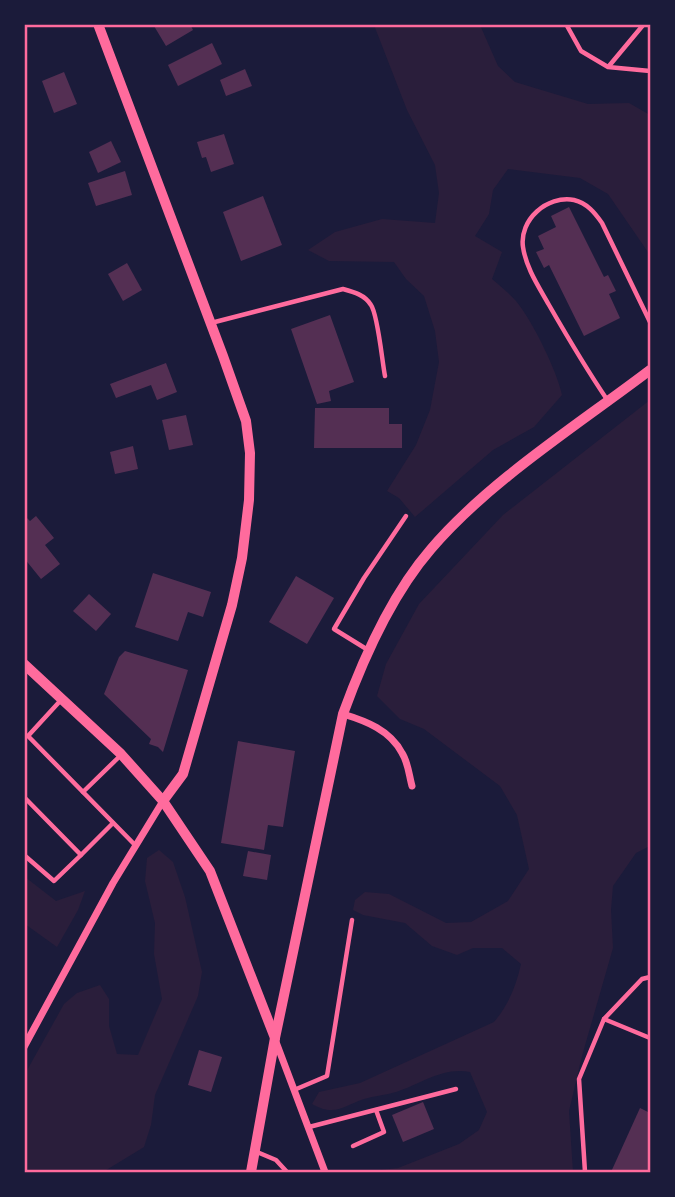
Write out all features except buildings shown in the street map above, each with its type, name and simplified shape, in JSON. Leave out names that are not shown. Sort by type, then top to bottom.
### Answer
[{"type":"main road","points":[[251,1172],[275,1038],[343,714],[369,651],[404,588],[438,542],[463,516],[504,480],[650,370]]},
{"type":"street","points":[[24,1047],[106,895],[163,801],[183,774],[232,604],[242,558],[249,500],[250,453],[246,421],[97,24]]},
{"type":"street","points":[[24,664],[121,754],[163,801],[210,871],[325,1172]]},
{"type":"street","points":[[343,714],[366,721],[387,734],[403,753],[412,786]]},
{"type":"lane","points":[[566,24],[581,51],[608,67],[650,71]]},
{"type":"lane","points":[[608,67],[644,24]]},
{"type":"lane","points":[[608,401],[579,359],[531,274],[523,248],[523,233],[531,216],[549,203],[563,200],[576,200],[592,209],[602,223],[650,322]]},
{"type":"lane","points":[[210,323],[343,289],[353,291],[364,297],[373,307],[385,376]]},
{"type":"lane","points":[[369,651],[334,629],[364,578],[406,516]]},
{"type":"lane","points":[[62,699],[26,737],[135,846]]},
{"type":"lane","points":[[83,793],[121,754]]},
{"type":"lane","points":[[24,797],[80,855]]},
{"type":"lane","points":[[24,855],[54,881],[113,823]]},
{"type":"lane","points":[[294,1090],[327,1076],[352,920]]},
{"type":"lane","points":[[585,1172],[579,1079],[604,1019],[642,979],[650,978]]},
{"type":"lane","points":[[604,1019],[650,1038]]},
{"type":"lane","points":[[308,1127],[456,1089]]},
{"type":"lane","points":[[353,1146],[384,1132],[376,1110]]},
{"type":"lane","points":[[255,1151],[276,1160],[287,1172]]},
{"type":"shaded area","points":[[374,25],[480,25],[498,66],[515,82],[588,104],[629,103],[650,115],[650,255],[608,194],[580,178],[508,169],[493,190],[489,214],[475,236],[502,252],[492,279],[516,301],[529,320],[549,360],[562,395],[534,427],[493,450],[415,517],[399,498],[387,491],[416,445],[430,410],[439,362],[435,331],[424,296],[406,279],[394,262],[329,261],[308,250],[335,232],[382,219],[435,223],[439,193],[435,165],[407,110]]},
{"type":"shaded area","points":[[650,400],[650,846],[636,853],[613,886],[613,948],[569,1111],[573,1172],[364,1172],[398,1168],[459,1144],[479,1130],[487,1112],[470,1072],[441,1074],[396,1092],[333,1110],[312,1104],[319,1092],[360,1083],[494,1022],[511,994],[521,964],[502,948],[473,948],[457,955],[432,946],[405,923],[363,915],[353,910],[355,900],[365,892],[389,894],[446,923],[471,922],[508,901],[529,869],[517,815],[500,786],[424,729],[400,719],[377,696],[386,664],[419,604],[503,515]]},
{"type":"shaded area","points":[[159,850],[173,862],[185,897],[202,972],[198,996],[155,1095],[151,1125],[144,1147],[103,1172],[25,1172],[25,1074],[64,1004],[77,993],[100,985],[109,999],[109,1026],[117,1054],[138,1055],[162,999],[154,954],[155,923],[145,881],[147,858]]},
{"type":"shaded area","points":[[25,877],[56,901],[85,891],[78,910],[57,947],[25,924]]}]
